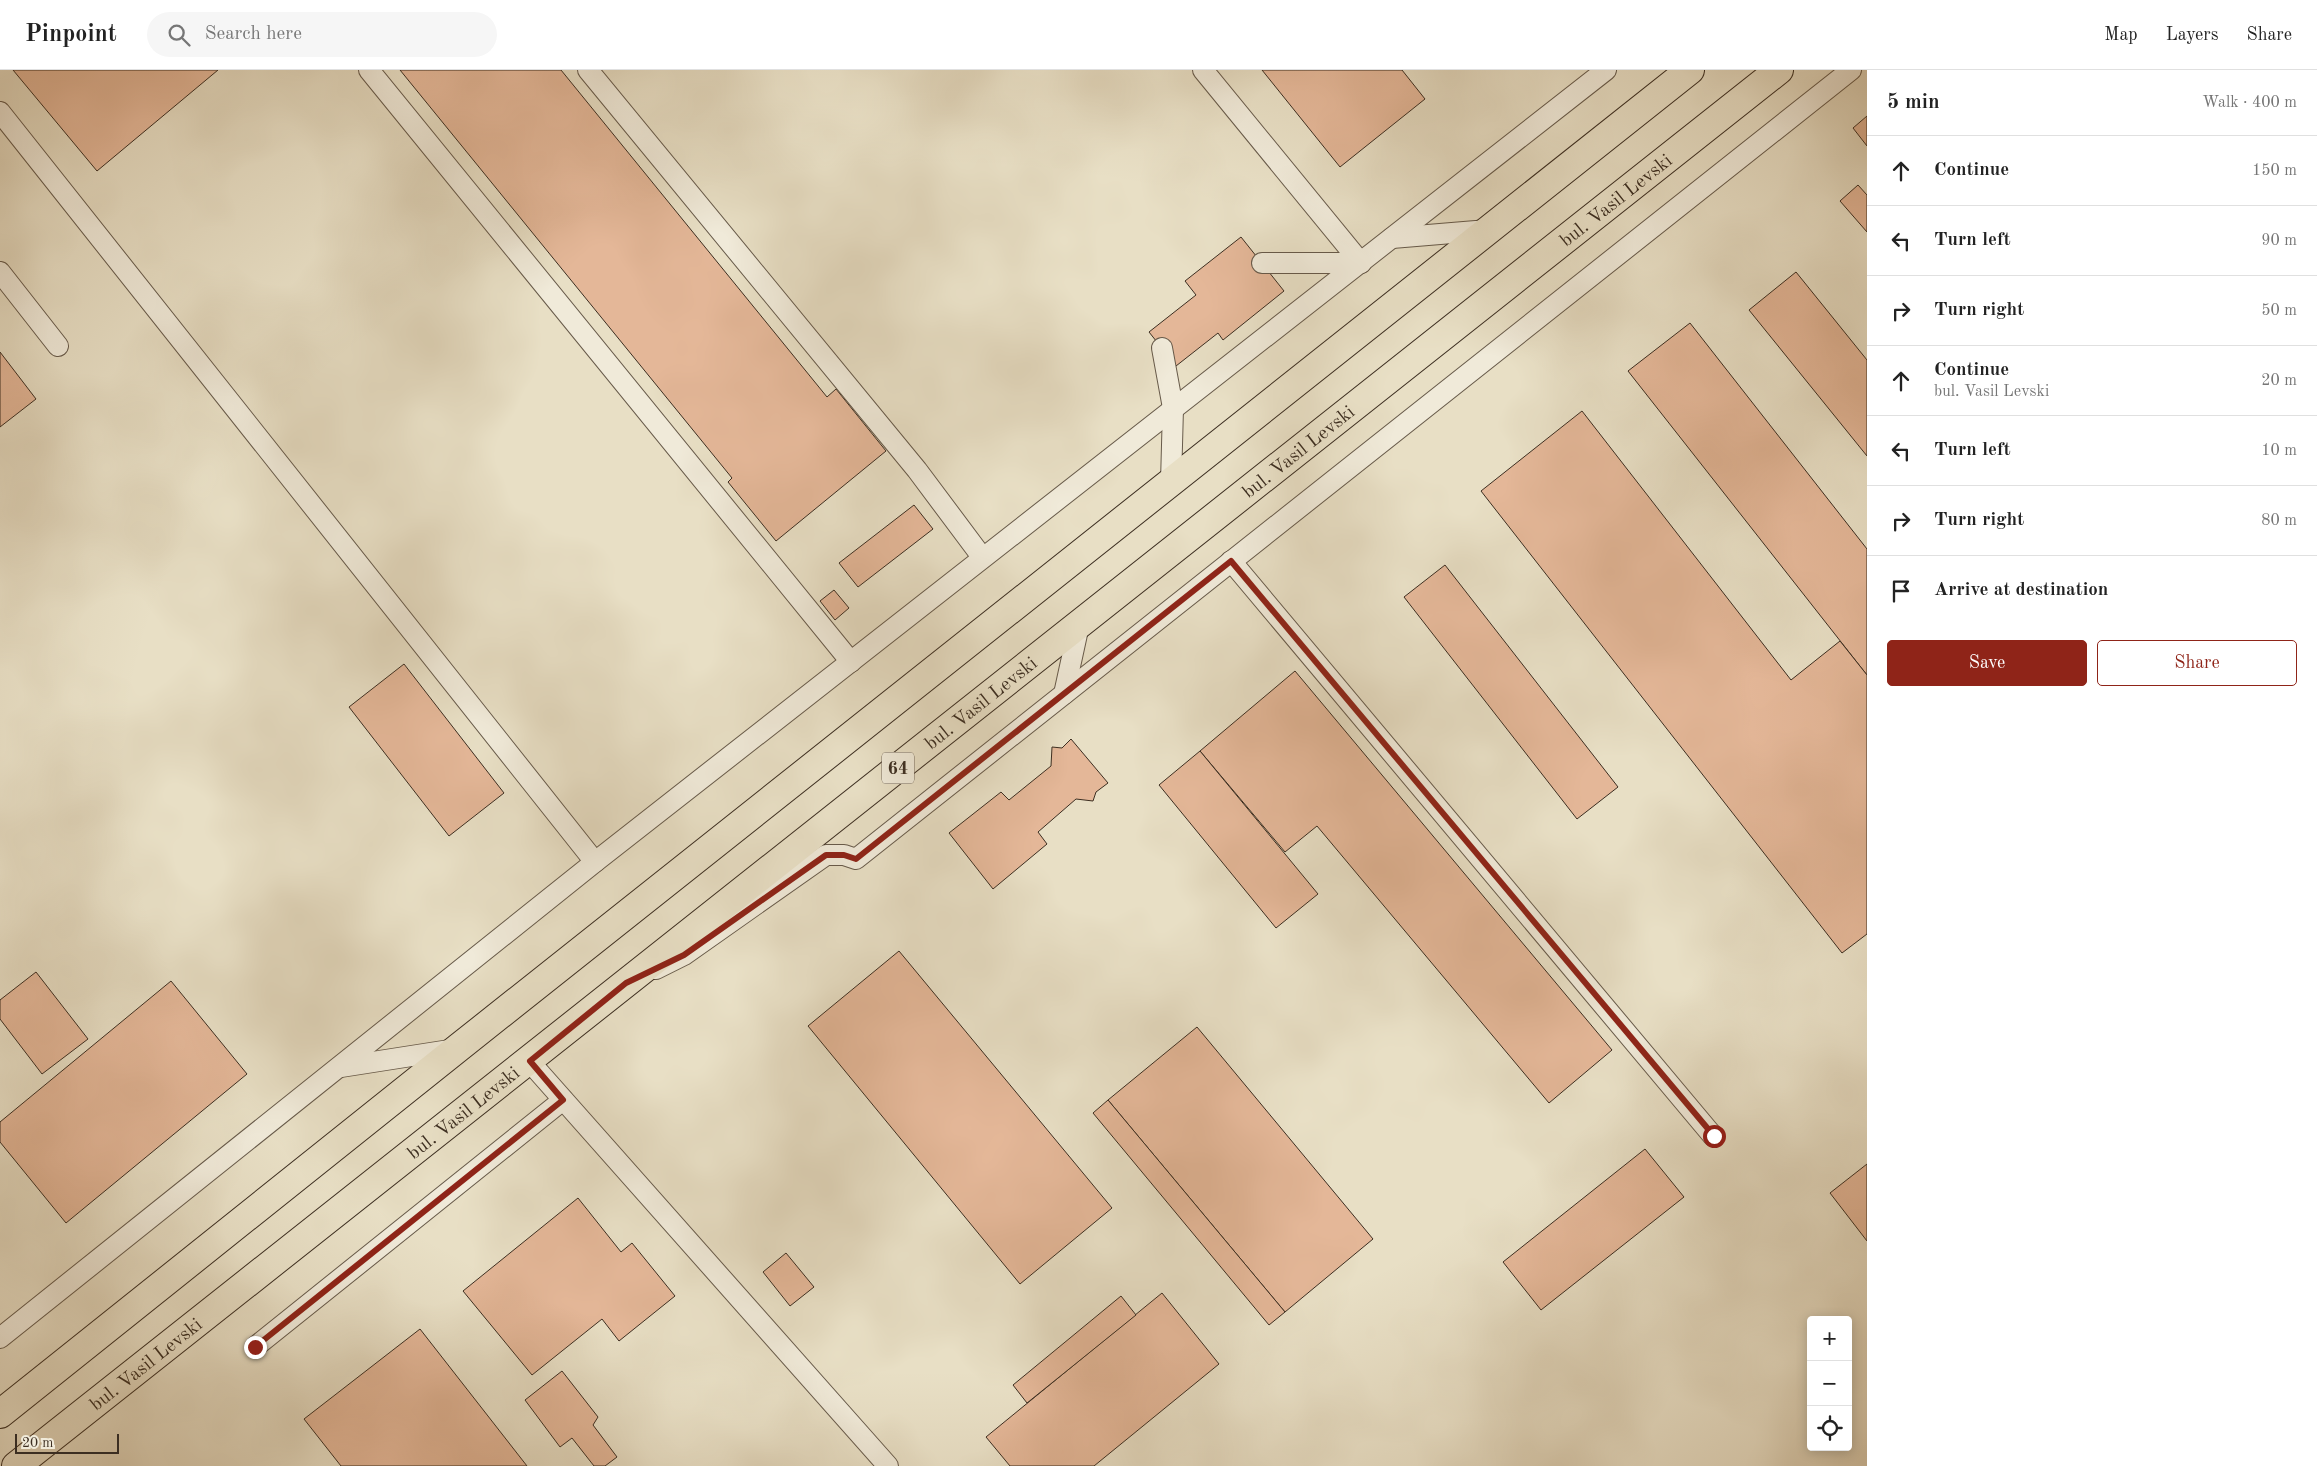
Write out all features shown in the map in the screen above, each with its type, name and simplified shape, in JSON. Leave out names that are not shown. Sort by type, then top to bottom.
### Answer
[{"type":"main road","points":[[0,1414],[1690,70]]},
{"type":"main road","name":"bul. Vasil Levski","points":[[16,1466],[530,1061],[1779,70]]},
{"type":"lane","points":[[369,70],[851,662]]},
{"type":"lane","points":[[588,70],[917,470],[982,557]]},
{"type":"lane","points":[[1204,70],[1361,263]]},
{"type":"lane","points":[[0,1338],[595,862],[1606,70]]},
{"type":"lane","points":[[626,983],[684,955],[826,855],[844,855],[856,859],[1851,70]]},
{"type":"lane","points":[[0,112],[595,862]]},
{"type":"lane","points":[[1392,238],[1488,230]]},
{"type":"lane","points":[[1262,264],[1361,263]]},
{"type":"lane","points":[[0,272],[58,346]]},
{"type":"lane","points":[[1162,348],[1173,408],[1171,482]]},
{"type":"lane","points":[[1231,561],[1714,1136]]},
{"type":"lane","points":[[1064,694],[1079,625]]},
{"type":"lane","points":[[339,1068],[458,1048]]},
{"type":"lane","points":[[530,1061],[888,1466]]},
{"type":"lane","points":[[255,1347],[563,1100]]},
{"type":"building","points":[[13,70],[218,70],[97,171]]},
{"type":"building","points":[[400,70],[561,70],[827,397],[836,389],[886,451],[776,541],[728,482],[732,478]]},
{"type":"building","points":[[1262,70],[1402,70],[1425,99],[1340,167]]},
{"type":"building","points":[[1867,116],[1867,146],[1853,128]]},
{"type":"building","points":[[1858,185],[1867,195],[1867,232],[1840,201]]},
{"type":"building","points":[[1241,237],[1284,291],[1223,340],[1218,333],[1176,366],[1149,332],[1196,295],[1185,281]]},
{"type":"building","points":[[1796,272],[1867,360],[1867,456],[1749,310]]},
{"type":"building","points":[[1690,323],[1867,549],[1867,675],[1628,371]]},
{"type":"building","points":[[0,352],[36,399],[0,427]]},
{"type":"building","points":[[1582,411],[1791,680],[1840,641],[1867,675],[1867,934],[1842,953],[1481,491]]},
{"type":"building","points":[[914,505],[933,529],[858,587],[839,563]]},
{"type":"building","points":[[1445,565],[1618,787],[1577,819],[1404,597]]},
{"type":"building","points":[[834,590],[849,608],[835,620],[820,601]]},
{"type":"building","points":[[404,664],[504,793],[449,836],[349,707]]},
{"type":"building","points":[[1295,671],[1612,1050],[1549,1103],[1317,826],[1285,852],[1200,751]]},
{"type":"building","points":[[1071,739],[1108,783],[1096,792],[1093,801],[1076,799],[1038,832],[1047,844],[993,889],[949,833],[1001,792],[1009,800],[1051,766],[1052,747],[1062,748]]},
{"type":"building","points":[[1200,751],[1318,894],[1276,928],[1159,785]]},
{"type":"building","points":[[899,951],[1112,1208],[1020,1284],[808,1026]]},
{"type":"building","points":[[36,972],[88,1039],[42,1074],[0,1019],[0,1000]]},
{"type":"building","points":[[171,981],[247,1074],[66,1223],[0,1142],[0,1122]]},
{"type":"building","points":[[1197,1027],[1373,1239],[1285,1312],[1108,1100]]},
{"type":"building","points":[[1108,1100],[1285,1312],[1269,1325],[1093,1113]]},
{"type":"building","points":[[1645,1149],[1684,1197],[1541,1310],[1503,1262]]},
{"type":"building","points":[[1867,1164],[1867,1241],[1830,1193]]},
{"type":"building","points":[[578,1198],[621,1252],[632,1243],[675,1296],[619,1341],[602,1319],[532,1375],[463,1291]]},
{"type":"building","points":[[786,1253],[814,1287],[790,1306],[763,1272]]},
{"type":"building","points":[[1162,1293],[1219,1364],[1094,1466],[1010,1466],[986,1437]]},
{"type":"building","points":[[1121,1296],[1136,1315],[1027,1403],[1013,1385]]},
{"type":"building","points":[[420,1329],[527,1466],[341,1466],[304,1419]]},
{"type":"building","points":[[562,1371],[598,1417],[593,1425],[617,1457],[605,1466],[594,1466],[572,1438],[560,1447],[525,1400]]},
{"type":"route","points":[[255,1347],[563,1100],[530,1061],[626,983],[684,955],[826,855],[844,855],[856,859],[1231,561],[1714,1136]]}]
